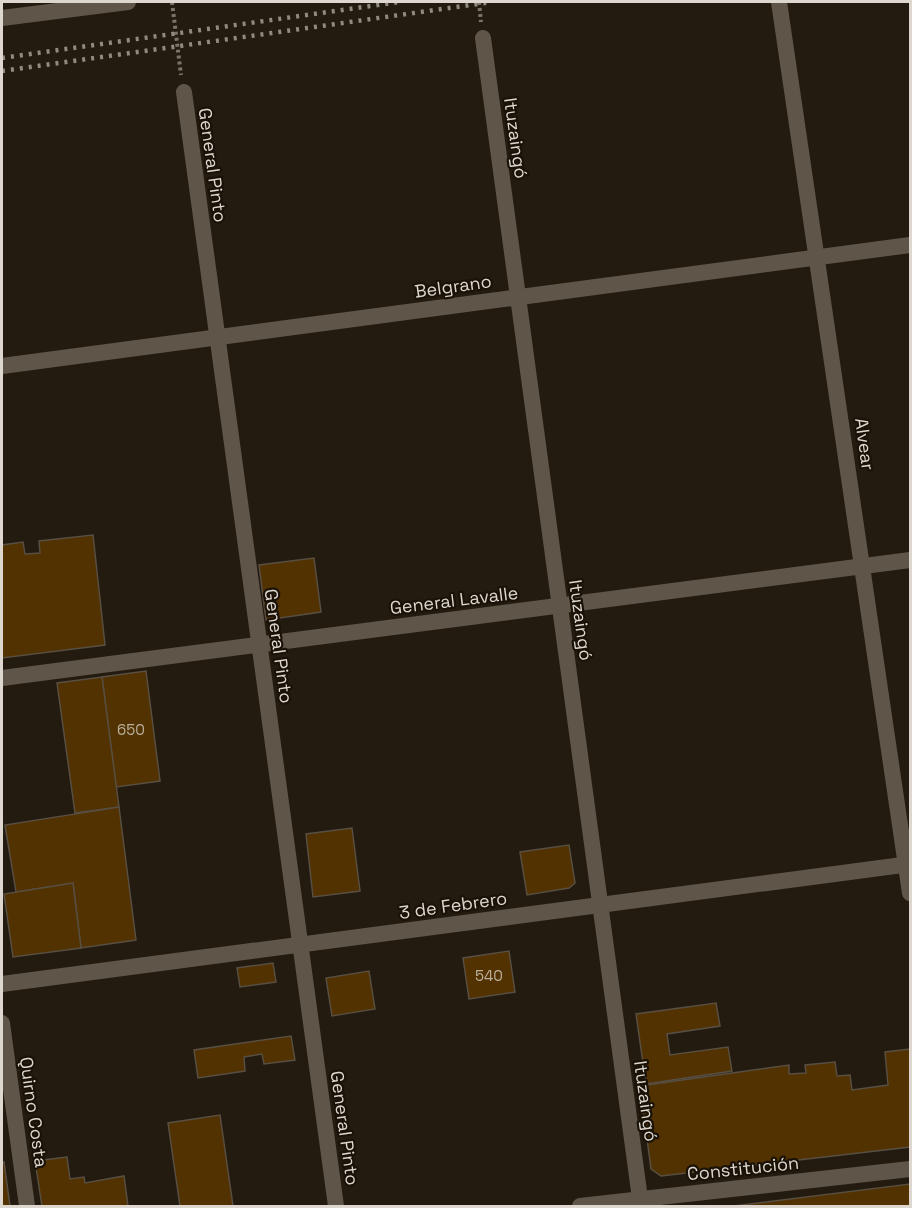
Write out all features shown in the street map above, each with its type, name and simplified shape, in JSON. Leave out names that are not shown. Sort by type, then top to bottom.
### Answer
[{"type":"street","points":[[2,18],[128,2]]},
{"type":"street","name":"Alvear","points":[[779,2],[908,865],[910,893]]},
{"type":"street","name":"Ituzaingó","points":[[483,38],[641,1203]]},
{"type":"street","name":"General Pinto","points":[[184,92],[336,1206]]},
{"type":"street","name":"Belgrano","points":[[2,366],[910,245]]},
{"type":"street","name":"General Lavalle","points":[[2,678],[910,560]]},
{"type":"street","name":"3 de Febrero","points":[[2,984],[908,865]]},
{"type":"street","name":"Quirno Costa","points":[[2,1023],[27,1206]]},
{"type":"street","name":"Constitución","points":[[580,1206],[641,1203],[910,1169]]},
{"type":"path","points":[[172,2],[184,92]]},
{"type":"building","points":[[93,535],[105,645],[2,658],[2,545],[23,542],[25,554],[40,553],[39,541]]},
{"type":"building","points":[[314,558],[321,612],[266,620],[259,565]]},
{"type":"building","points":[[146,671],[160,781],[116,787],[102,677]]},
{"type":"building","points":[[102,677],[119,807],[75,813],[57,683]]},
{"type":"building","points":[[119,807],[136,940],[81,948],[73,883],[16,892],[5,825]]},
{"type":"building","points":[[352,828],[360,891],[313,897],[306,834]]},
{"type":"building","points":[[569,845],[575,883],[569,888],[527,895],[520,852]]},
{"type":"building","points":[[73,883],[81,948],[13,957],[4,894]]},
{"type":"building","points":[[509,951],[515,992],[469,999],[463,958]]},
{"type":"building","points":[[273,963],[276,982],[240,987],[237,968]]},
{"type":"building","points":[[369,971],[375,1009],[332,1016],[326,978]]},
{"type":"building","points":[[716,1003],[720,1026],[667,1034],[670,1055],[728,1047],[732,1071],[646,1084],[636,1014]]},
{"type":"building","points":[[291,1036],[295,1060],[264,1064],[262,1054],[244,1057],[245,1071],[198,1078],[194,1050]]},
{"type":"building","points":[[910,1049],[910,1147],[661,1176],[651,1169],[640,1086],[789,1065],[789,1074],[806,1073],[805,1065],[835,1062],[837,1076],[850,1075],[852,1090],[888,1085],[885,1052]]},
{"type":"building","points":[[220,1115],[233,1206],[180,1206],[168,1123]]},
{"type":"building","points":[[67,1157],[70,1179],[84,1177],[85,1183],[124,1176],[128,1206],[42,1206],[35,1161]]},
{"type":"building","points":[[4,1162],[10,1206],[2,1206],[2,1163]]},
{"type":"building","points":[[910,1184],[910,1206],[734,1206]]},
{"type":"railway","points":[[2,58],[399,2]]},
{"type":"railway","points":[[2,71],[492,2]]}]
